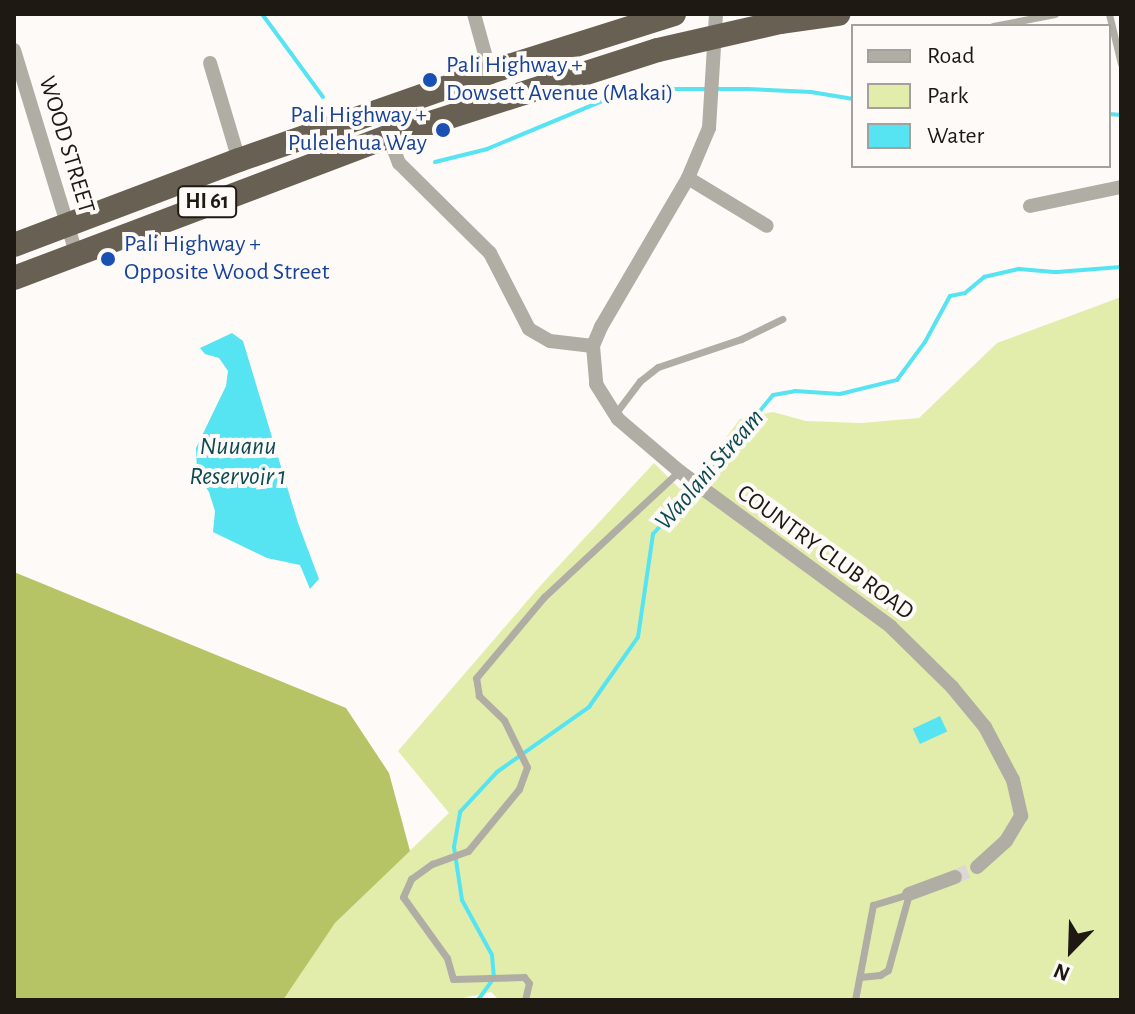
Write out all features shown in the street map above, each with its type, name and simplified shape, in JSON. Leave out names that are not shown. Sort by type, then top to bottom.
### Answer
[{"type":"highway","name":"HI 61","points":[[14,245],[239,160],[490,72],[674,14]]},
{"type":"highway","name":"HI 61","points":[[14,278],[391,136],[588,73],[714,25],[838,14]]},
{"type":"highway","points":[[490,72],[505,84],[520,84],[572,68],[588,73]]},
{"type":"highway","points":[[391,136],[399,123],[484,94],[490,87],[490,72]]},
{"type":"street","points":[[474,14],[490,72]]},
{"type":"street","points":[[391,136],[399,163],[490,253],[529,329],[550,341],[593,346],[688,178],[709,128],[714,100],[714,25]]},
{"type":"street","name":"WOOD STREET","points":[[14,50],[76,253]]},
{"type":"street","points":[[210,63],[239,160]]},
{"type":"street","points":[[688,178],[767,226]]},
{"type":"street","points":[[1030,206],[1121,187]]},
{"type":"street","name":"COUNTRY CLUB ROAD","points":[[593,346],[596,384],[615,414],[710,496],[891,627],[952,687],[985,727],[1013,780],[1021,816],[1006,841],[977,867]]},
{"type":"street","points":[[909,894],[955,877]]},
{"type":"lane","points":[[1009,18],[1055,14]]},
{"type":"lane","points":[[1109,14],[1121,64]]},
{"type":"lane","points":[[615,414],[640,381],[658,367],[741,339],[782,319]]},
{"type":"lane","points":[[525,1000],[529,983],[524,977],[453,979],[447,958],[403,897],[411,879],[432,864],[468,851],[519,789],[527,767],[504,720],[479,696],[476,678],[544,597],[683,474]]},
{"type":"lane","points":[[860,977],[880,975],[888,970],[909,894]]},
{"type":"lane","points":[[855,1000],[873,905],[909,894]]},
{"type":"green space","points":[[1121,297],[1121,1000],[499,1000],[491,992],[453,1000],[275,1000],[335,923],[449,813],[398,751],[541,585],[654,463],[680,489],[706,464],[740,419],[773,412],[806,421],[861,423],[919,418],[997,343]]},
{"type":"green space","points":[[14,572],[346,708],[389,773],[410,851],[335,923],[283,1000],[14,1000]]},
{"type":"water","name":"Nuuanu Reservoir 1","points":[[232,333],[243,341],[298,523],[319,579],[310,589],[300,565],[267,558],[213,532],[215,511],[209,492],[197,474],[196,448],[226,386],[228,371],[219,358],[205,354],[200,348]]},
{"type":"water","points":[[940,716],[947,731],[920,744],[913,729]]},
{"type":"waterway","points":[[262,14],[323,97]]},
{"type":"waterway","points":[[435,162],[487,149],[612,97],[667,89],[748,89],[811,92],[851,99]]},
{"type":"waterway","points":[[1111,114],[1121,115]]},
{"type":"waterway","name":"Waolani Stream","points":[[702,482],[773,395],[795,391],[840,394],[897,380],[925,342],[950,296],[965,293],[984,277],[1019,269],[1057,272],[1121,267]]},
{"type":"waterway","name":"Waolani Stream","points":[[478,1000],[494,978],[492,955],[462,900],[454,847],[460,812],[497,772],[589,707],[638,637],[653,534],[695,488]]},
{"type":"tunnel","points":[[955,877],[977,867]]},
{"type":"place","name":"Pali Highway + Dowsett Avenue (Makai)","points":[[430,80]]},
{"type":"place","name":"Pali Highway + Pulelehua Way","points":[[443,130]]},
{"type":"place","name":"Pali Highway + Opposite Wood Street","points":[[108,259]]}]
